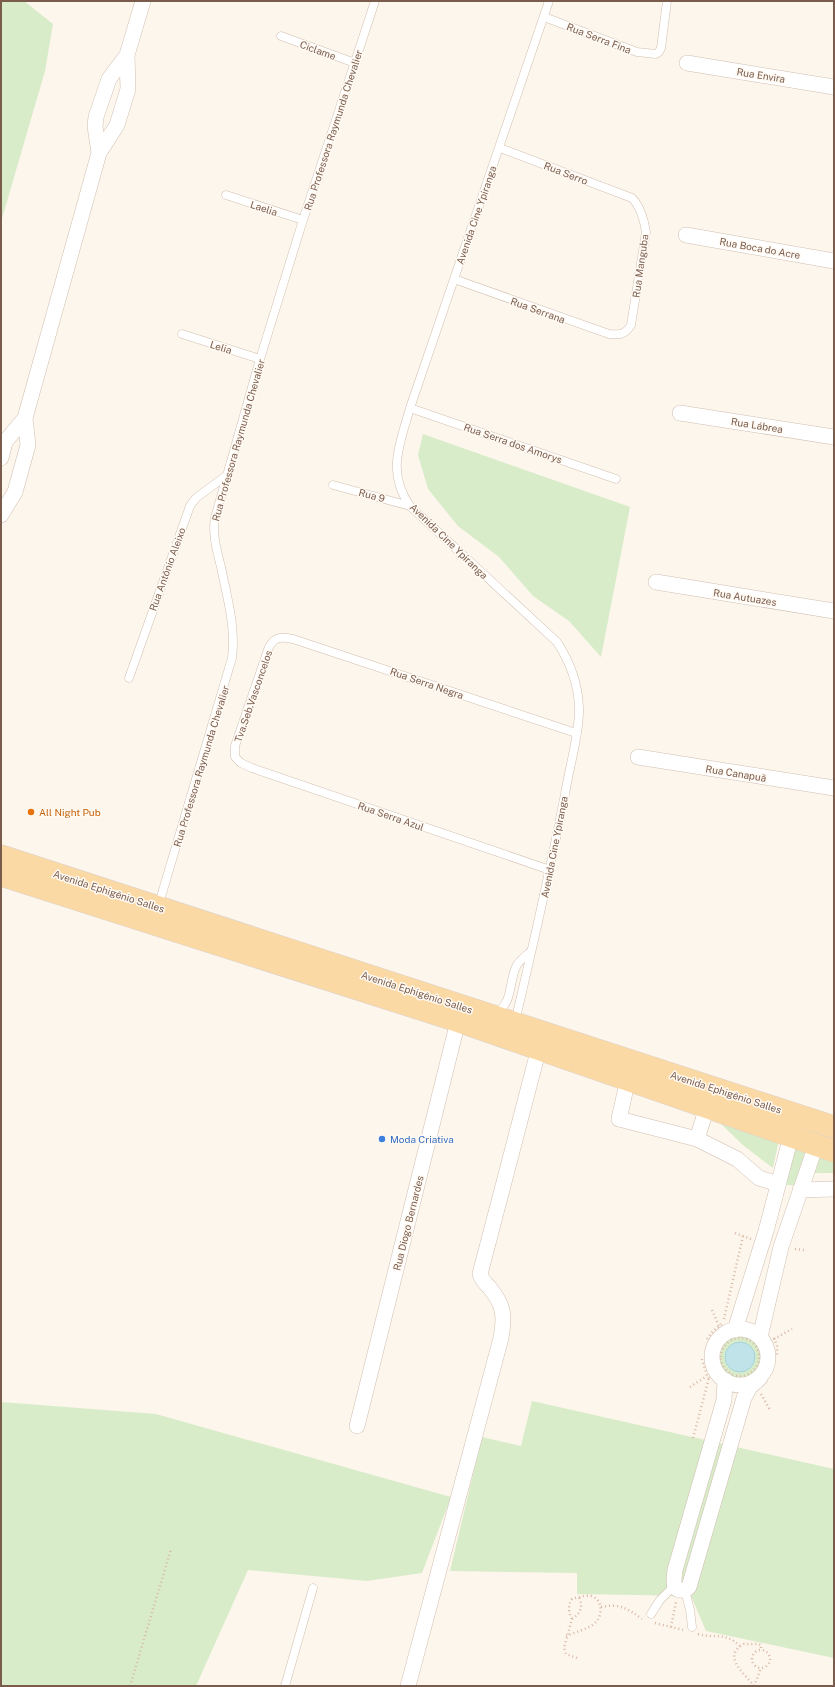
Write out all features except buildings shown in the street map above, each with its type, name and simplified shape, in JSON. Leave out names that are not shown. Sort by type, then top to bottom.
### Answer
[{"type":"main road","name":"Avenida Ephigênio Salles","points":[[1,856],[834,1127]]},
{"type":"main road","name":"Avenida Ephigênio Salles","points":[[1,875],[458,1021],[825,1148]]},
{"type":"street","points":[[1,515],[16,492],[28,445],[25,418],[99,153],[117,125],[128,89],[127,55],[143,1]]},
{"type":"street","points":[[99,153],[95,126],[96,117],[109,79],[127,55]]},
{"type":"street","name":"Rua Envira","points":[[688,63],[834,86]]},
{"type":"street","name":"Rua Boca do Acre","points":[[686,235],[834,260]]},
{"type":"street","name":"Rua Lábrea","points":[[680,413],[834,437]]},
{"type":"street","points":[[1,458],[5,442],[25,418]]},
{"type":"street","name":"Rua Autuazes","points":[[656,582],[834,611]]},
{"type":"street","name":"Rua Canapuã","points":[[638,757],[834,788]]},
{"type":"street","name":"Rua Diogo Bernardes","points":[[358,1426],[458,1021]]},
{"type":"street","points":[[408,1686],[503,1327],[504,1316],[501,1304],[480,1276],[539,1048]]},
{"type":"street","points":[[628,1079],[619,1119],[697,1139],[737,1159],[759,1178],[778,1184]]},
{"type":"street","points":[[697,1139],[707,1107]]},
{"type":"street","points":[[731,1330],[763,1242],[791,1136]]},
{"type":"street","points":[[725,1380],[724,1400],[675,1570],[673,1581],[680,1588],[689,1586],[692,1578],[746,1392],[759,1384],[768,1362],[766,1344],[781,1247],[800,1190],[825,1148]]},
{"type":"street","points":[[800,1190],[834,1189]]},
{"type":"street","points":[[759,1384],[733,1384],[725,1380],[714,1368],[712,1360],[713,1352],[715,1344],[720,1338],[731,1330],[748,1330],[767,1338]]},
{"type":"lane","name":"Rua Professora Raymunda Chevalier","points":[[158,907],[232,658],[234,645],[232,625],[213,528],[215,518],[260,359],[303,220],[376,1]]},
{"type":"lane","name":"Avenida Cine Ypiranga","points":[[515,1023],[550,870],[576,733],[579,709],[578,691],[568,659],[557,642],[410,506],[402,495],[399,486],[396,474],[396,458],[410,408],[549,1]]},
{"type":"lane","name":"Rua Serra Fina","points":[[544,17],[637,52],[656,54],[661,48],[667,1]]},
{"type":"lane","name":"Ciclame","points":[[280,36],[355,63]]},
{"type":"lane","name":"Rua Serro","points":[[500,148],[632,198]]},
{"type":"lane","name":"Laelia","points":[[226,195],[303,220]]},
{"type":"lane","name":"Rua Manguba","points":[[622,335],[631,325],[646,232],[641,212],[632,198]]},
{"type":"lane","name":"Rua Serrana","points":[[454,280],[585,327],[609,334],[622,335]]},
{"type":"lane","name":"Lelia","points":[[182,334],[260,359]]},
{"type":"lane","name":"Rua Serra dos Amorys","points":[[410,408],[616,479]]},
{"type":"lane","name":"Rua Antônio Aleixo","points":[[129,678],[190,506],[200,494],[227,475]]},
{"type":"lane","name":"Rua 9","points":[[333,485],[410,506]]},
{"type":"lane","name":"Rua Serra Negra","points":[[277,638],[293,638],[576,733]]},
{"type":"lane","name":"Tva.Seb.Vasconcelos","points":[[235,757],[235,746],[269,647],[277,638]]},
{"type":"lane","name":"Rua Serra Azul","points":[[235,757],[241,763],[252,768],[550,870]]},
{"type":"lane","points":[[488,1015],[503,1009],[507,1003],[517,965],[532,951]]},
{"type":"lane","points":[[285,1686],[313,1588]]},
{"type":"lane","points":[[651,1614],[660,1600],[680,1588],[690,1610],[691,1630]]},
{"type":"path","points":[[731,1330],[720,1357],[729,1373],[742,1377],[754,1371],[757,1366],[760,1355],[758,1348],[754,1343],[731,1330],[723,1315],[743,1236]]},
{"type":"path","points":[[712,1310],[719,1326]]},
{"type":"path","points":[[767,1338],[792,1329]]},
{"type":"path","points":[[690,1387],[708,1377],[693,1438]]},
{"type":"path","points":[[759,1384],[770,1410]]},
{"type":"path","points":[[130,1686],[171,1549]]},
{"type":"path","points":[[572,1619],[579,1615],[581,1609],[582,1603],[579,1597]]},
{"type":"path","points":[[566,1636],[594,1624],[600,1614],[601,1607],[598,1600],[592,1597],[579,1597],[572,1598],[569,1604],[569,1611],[572,1619],[566,1636],[564,1648],[566,1654],[577,1658]]},
{"type":"path","points":[[601,1607],[611,1605],[627,1608],[642,1619],[691,1630],[702,1635],[721,1635],[733,1640],[740,1646]]},
{"type":"path","points":[[748,1643],[759,1644],[762,1648],[761,1650],[768,1654],[770,1662],[761,1668],[754,1686],[736,1665],[736,1650],[740,1646],[748,1643]]},
{"type":"path","points":[[761,1650],[755,1652],[752,1659],[754,1665],[761,1668]]},
{"type":"green space","points":[[1,1],[24,1],[53,24],[45,71],[1,222]]},
{"type":"green space","points":[[423,434],[630,507],[601,657],[569,621],[533,596],[499,557],[458,526],[428,489],[418,455]]},
{"type":"green space","points":[[719,1122],[779,1140],[773,1168],[744,1146]]},
{"type":"green space","points":[[807,1146],[797,1186],[782,1184],[792,1148]]},
{"type":"green space","points":[[818,1149],[834,1155],[834,1173],[807,1173]]},
{"type":"green space","points":[[736,1335],[744,1335],[756,1341],[762,1353],[762,1361],[756,1373],[744,1379],[736,1379],[724,1373],[718,1361],[718,1353],[724,1341]]},
{"type":"green space","points":[[532,1401],[834,1469],[834,1658],[706,1631],[691,1596],[577,1594],[577,1573],[450,1571],[482,1437],[521,1446]]},
{"type":"green space","points":[[1,1402],[156,1414],[451,1497],[422,1573],[367,1581],[248,1570],[196,1686],[1,1686]]},
{"type":"water","points":[[740,1342],[751,1346],[755,1357],[751,1368],[740,1372],[729,1368],[725,1357],[729,1346]]},
{"type":"place","name":"All Night Pub","points":[[31,812]]},
{"type":"place","name":"Moda Criativa","points":[[382,1139]]}]
